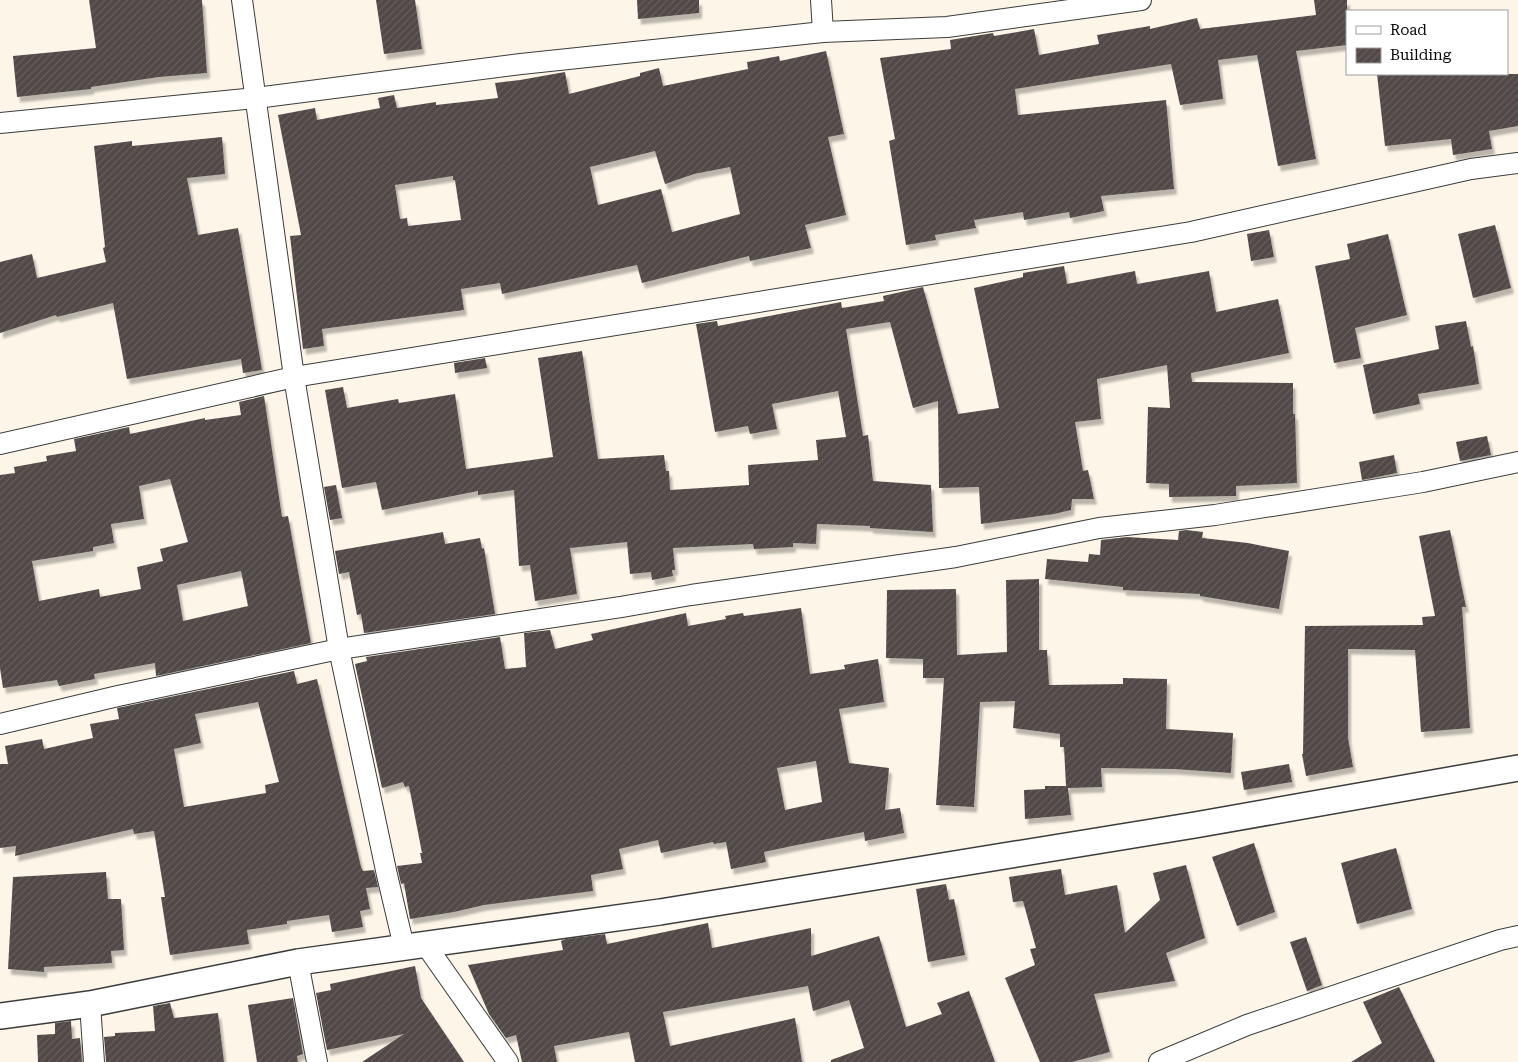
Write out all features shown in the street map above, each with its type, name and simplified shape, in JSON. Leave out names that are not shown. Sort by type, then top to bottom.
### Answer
[{"type":"street","points":[[242,0],[294,377],[339,649],[387,875],[414,945],[508,1062]]},
{"type":"street","points":[[821,0],[823,32]]},
{"type":"street","points":[[0,123],[256,98],[521,64],[823,32],[947,27],[1141,0]]},
{"type":"street","points":[[0,444],[294,377],[1191,232],[1471,169],[1518,163]]},
{"type":"street","points":[[0,724],[118,696],[339,649],[956,557],[1099,528],[1215,515],[1422,482],[1518,462]]},
{"type":"street","points":[[0,1016],[90,1004],[298,962],[669,911],[1195,825],[1518,768]]},
{"type":"street","points":[[1159,1062],[1247,1025],[1500,940],[1518,936]]},
{"type":"street","points":[[298,962],[317,1062]]},
{"type":"street","points":[[90,1004],[94,1062]]},
{"type":"building","points":[[89,0],[202,0],[207,73],[159,77],[91,87],[91,89],[17,97],[13,56],[96,48]]},
{"type":"building","points":[[376,0],[415,0],[422,49],[384,54]]},
{"type":"building","points":[[637,0],[699,0],[699,13],[638,19]]},
{"type":"building","points":[[1314,0],[1347,0],[1346,45],[1296,51],[1316,159],[1278,166],[1257,55],[1218,60],[1223,99],[1180,105],[1171,64],[1015,89],[1018,115],[1166,100],[1174,189],[1101,196],[1104,211],[1070,218],[1069,212],[1024,220],[1023,212],[974,220],[976,228],[935,235],[936,240],[906,245],[889,141],[895,139],[880,58],[951,49],[950,40],[993,33],[994,36],[1034,29],[1039,55],[1099,44],[1097,35],[1150,26],[1150,29],[1197,18],[1200,29],[1316,15]]},
{"type":"building","points":[[826,51],[844,134],[828,137],[846,215],[805,225],[811,248],[750,261],[749,256],[642,283],[637,265],[502,294],[500,283],[461,289],[464,310],[322,329],[324,346],[303,349],[290,236],[301,235],[278,115],[315,108],[317,120],[380,108],[378,98],[394,95],[397,108],[436,102],[436,105],[498,98],[495,83],[565,72],[569,94],[640,76],[640,73],[659,68],[663,86],[748,69],[747,62],[779,56],[780,61]],"holes":[[[655,151],[665,184],[694,174],[730,167],[740,214],[672,232],[661,189],[598,205],[590,167]],[[453,176],[461,220],[408,226],[407,218],[400,219],[395,185]]]},
{"type":"building","points":[[1518,74],[1518,126],[1489,131],[1492,149],[1453,155],[1451,139],[1385,146],[1377,75]]},
{"type":"building","points":[[222,137],[225,174],[187,178],[198,235],[238,228],[262,370],[243,373],[241,359],[127,379],[113,303],[57,317],[56,315],[0,333],[0,262],[32,254],[37,278],[106,262],[103,248],[105,247],[94,146],[132,141],[132,146]]},
{"type":"building","points":[[1495,225],[1511,288],[1473,298],[1458,234]]},
{"type":"building","points":[[1269,230],[1274,257],[1251,261],[1247,234]]},
{"type":"building","points":[[1388,234],[1407,315],[1355,328],[1361,358],[1334,363],[1315,266],[1350,259],[1347,244]]},
{"type":"building","points":[[1064,266],[1067,284],[1135,271],[1137,284],[1209,271],[1216,312],[1278,299],[1289,353],[1191,373],[1192,382],[1293,383],[1297,483],[1236,486],[1236,496],[1169,497],[1169,484],[1146,483],[1148,407],[1170,408],[1167,365],[1097,379],[1101,419],[1075,422],[1083,471],[1088,470],[1094,499],[1072,499],[1071,510],[1054,514],[981,524],[979,487],[939,488],[938,401],[913,408],[890,322],[846,329],[863,436],[868,435],[873,481],[931,485],[933,532],[870,528],[870,526],[817,524],[816,544],[793,543],[793,547],[754,549],[753,544],[673,548],[675,570],[672,570],[673,576],[652,580],[651,572],[630,574],[627,542],[570,548],[577,594],[535,601],[530,565],[519,566],[514,490],[478,495],[478,491],[382,510],[376,482],[342,488],[325,390],[343,387],[347,408],[398,399],[399,403],[455,394],[466,469],[553,457],[538,358],[582,351],[598,459],[664,455],[666,471],[669,471],[670,490],[749,485],[748,465],[818,460],[816,440],[846,437],[838,391],[772,404],[777,429],[750,434],[748,426],[715,432],[696,324],[717,321],[718,326],[841,302],[842,308],[884,301],[883,296],[923,287],[958,414],[999,408],[974,288],[1023,277],[1023,273]]},
{"type":"building","points":[[1466,321],[1471,347],[1473,346],[1479,384],[1418,394],[1420,404],[1373,414],[1363,365],[1439,349],[1435,326]]},
{"type":"building","points":[[485,358],[487,368],[455,373],[454,363]]},
{"type":"building","points":[[264,396],[282,517],[288,516],[311,643],[156,676],[155,663],[94,674],[95,679],[59,686],[57,680],[3,688],[0,668],[0,475],[15,473],[14,467],[47,461],[46,456],[76,451],[74,439],[129,427],[130,434],[205,418],[205,420],[241,415],[239,402]],"holes":[[[170,479],[188,542],[160,549],[163,561],[137,567],[141,589],[100,597],[99,589],[39,601],[32,561],[93,551],[93,547],[114,543],[111,524],[144,519],[139,486]],[[241,571],[248,606],[183,621],[177,585]]]},
{"type":"building","points":[[1487,436],[1491,455],[1460,461],[1456,442]]},
{"type":"building","points":[[1394,455],[1397,473],[1362,480],[1359,462]]},
{"type":"building","points":[[336,485],[342,518],[330,520],[324,487]]},
{"type":"building","points":[[1450,530],[1466,607],[1462,607],[1470,728],[1421,732],[1415,650],[1348,649],[1348,738],[1353,767],[1306,776],[1302,754],[1305,626],[1423,625],[1422,617],[1435,616],[1419,536]]},
{"type":"building","points":[[1179,531],[1203,532],[1202,538],[1248,543],[1289,551],[1279,609],[1200,596],[1200,594],[1123,590],[1123,587],[1045,579],[1047,559],[1088,562],[1089,554],[1100,555],[1101,540],[1127,537],[1178,540]]},
{"type":"building","points":[[443,532],[445,544],[480,538],[482,549],[484,548],[495,614],[364,633],[361,614],[357,615],[349,572],[339,574],[335,551]]},
{"type":"building","points":[[1039,579],[1039,650],[1047,650],[1049,685],[1123,684],[1123,678],[1167,679],[1166,729],[1233,733],[1231,773],[1174,769],[1101,768],[1102,787],[1068,788],[1071,815],[1025,819],[1024,790],[1045,789],[1045,786],[1066,786],[1064,747],[1060,747],[1060,734],[1013,728],[1015,701],[980,702],[974,807],[936,805],[944,678],[923,678],[923,659],[886,658],[887,590],[956,589],[957,655],[1007,652],[1006,580]]},
{"type":"building","points":[[801,608],[810,674],[845,669],[844,665],[878,659],[884,702],[839,709],[849,763],[889,768],[885,810],[900,808],[904,833],[865,841],[864,832],[792,846],[764,852],[766,862],[731,869],[726,842],[714,844],[713,842],[661,853],[658,840],[619,849],[623,869],[591,875],[593,891],[484,905],[410,919],[404,883],[401,884],[397,866],[422,863],[420,853],[422,853],[409,786],[405,787],[403,782],[382,788],[355,664],[367,661],[366,657],[500,637],[505,669],[526,667],[524,633],[550,630],[555,649],[593,640],[591,634],[686,613],[688,626],[726,619],[725,616],[743,613],[744,616]],"holes":[[[816,761],[822,802],[785,810],[777,768]]]},
{"type":"building","points":[[294,671],[297,684],[317,679],[361,867],[363,871],[374,870],[378,887],[366,888],[370,909],[360,911],[363,927],[332,932],[329,915],[287,921],[287,924],[247,930],[249,944],[170,955],[161,897],[165,897],[154,831],[134,834],[133,829],[15,856],[16,846],[0,848],[0,764],[8,764],[5,746],[42,739],[44,749],[93,738],[90,724],[119,719],[117,708]],"holes":[[[258,702],[279,782],[265,785],[266,793],[184,807],[174,749],[201,743],[195,714]]]},
{"type":"building","points":[[1289,764],[1292,782],[1244,790],[1241,772]]},
{"type":"building","points":[[1254,843],[1275,912],[1237,926],[1212,857]]},
{"type":"building","points":[[1396,848],[1412,909],[1357,924],[1341,863]]},
{"type":"building","points":[[1186,865],[1205,938],[1166,953],[1175,981],[1094,994],[1110,1052],[1072,1062],[1040,1062],[1005,978],[1035,965],[1030,949],[1036,948],[1023,901],[1013,902],[1009,877],[1061,869],[1065,895],[1117,885],[1125,933],[1160,900],[1153,873]]},
{"type":"building","points":[[106,872],[108,899],[121,899],[124,950],[111,951],[112,963],[44,967],[44,972],[8,969],[13,877]]},
{"type":"building","points":[[946,884],[949,900],[954,899],[965,955],[928,962],[916,889]]},
{"type":"building","points":[[708,923],[712,948],[811,928],[811,956],[879,936],[906,1027],[942,1014],[937,1003],[969,991],[995,1062],[831,1062],[831,1060],[864,1048],[849,1000],[813,1011],[808,986],[663,1012],[670,1046],[795,1018],[802,1062],[635,1062],[629,1032],[554,1046],[557,1062],[522,1062],[516,1035],[506,1038],[489,1014],[468,965],[563,950],[561,941],[566,939],[605,934],[607,944]]},
{"type":"building","points":[[1306,937],[1322,985],[1307,991],[1290,942]]},
{"type":"building","points":[[415,966],[421,998],[464,1062],[362,1062],[404,1034],[327,1050],[316,993],[331,990],[330,984]]},
{"type":"building","points":[[1399,987],[1435,1062],[1351,1062],[1382,1043],[1363,1002]]},
{"type":"building","points":[[293,998],[303,1054],[297,1056],[298,1062],[257,1062],[248,1005]]},
{"type":"building","points":[[170,1003],[174,1018],[218,1013],[224,1062],[106,1062],[104,1037],[115,1036],[115,1033],[155,1031],[153,1006]]},
{"type":"building","points":[[71,1021],[72,1039],[80,1038],[82,1062],[38,1062],[37,1035],[55,1034],[55,1023]]}]
